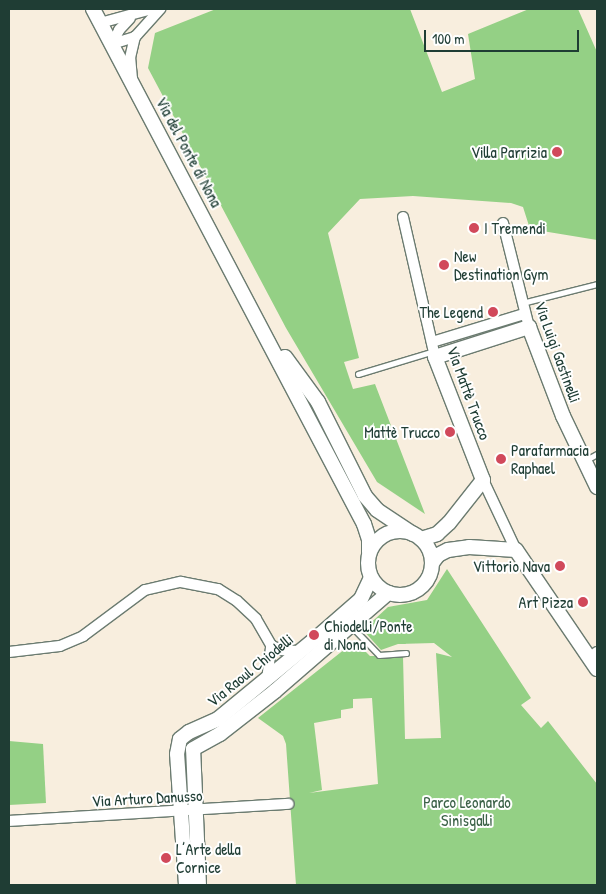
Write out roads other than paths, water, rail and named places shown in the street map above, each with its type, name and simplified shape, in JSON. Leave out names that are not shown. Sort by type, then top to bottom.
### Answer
[{"type":"main road","name":"Via del Ponte di Nona","points":[[93,9],[366,528],[369,552]]},
{"type":"main road","name":"Via del Ponte di Nona","points":[[253,312],[318,402],[366,496],[377,510],[417,536]]},
{"type":"main road","points":[[434,350],[529,328]]},
{"type":"main road","name":"Via Luigi Gastinelli","points":[[529,328],[584,461],[597,487]]},
{"type":"main road","name":"Via Mattè Trucco","points":[[434,350],[482,480]]},
{"type":"main road","points":[[482,480],[449,523],[437,534],[417,536],[405,531],[387,533],[380,538],[369,552],[368,570],[372,578],[388,593],[406,594],[421,587],[438,555],[448,550],[469,547],[516,550]]},
{"type":"main road","points":[[417,536],[431,554],[432,564]]},
{"type":"main road","name":"Via Mattè Trucco","points":[[516,550],[594,660]]},
{"type":"main road","name":"Via Raoul Chiodelli","points":[[199,885],[188,810],[177,754],[180,739],[189,732],[218,719],[302,651],[361,599],[372,578]]},
{"type":"main road","name":"Via Raoul Chiodelli","points":[[186,885],[188,810],[192,759],[195,746],[226,730],[388,593]]},
{"type":"street","points":[[100,23],[152,9]]},
{"type":"street","points":[[133,82],[130,58],[135,37],[160,9]]},
{"type":"street","points":[[112,44],[118,30],[132,15]]},
{"type":"street","points":[[112,44],[135,37]]},
{"type":"street","name":"Via Mattè Trucco","points":[[403,217],[434,350]]},
{"type":"street","name":"Via Luigi Gastinelli","points":[[503,223],[529,328]]},
{"type":"street","points":[[434,350],[524,314]]},
{"type":"street","name":"Via Mattè Trucco","points":[[482,480],[516,550]]},
{"type":"street","points":[[9,652],[60,646],[84,636],[145,590],[181,582],[218,589],[237,601],[256,619],[271,645],[280,650],[302,651]]},
{"type":"street","points":[[267,680],[271,645]]},
{"type":"street","name":"Via Arturo Danusso","points":[[9,821],[288,804]]},
{"type":"lane","points":[[522,303],[597,284]]},
{"type":"lane","points":[[358,374],[434,350]]},
{"type":"lane","points":[[584,461],[597,454]]},
{"type":"lane","points":[[351,626],[379,655],[406,653]]},
{"type":"place","name":"Villa Parrizia","points":[[557,152]]},
{"type":"place","name":"I Tremendi","points":[[474,228]]},
{"type":"place","name":"New Destination Gym","points":[[444,265]]},
{"type":"place","name":"The Legend","points":[[493,312]]},
{"type":"place","name":"Mattè Trucco","points":[[450,432]]},
{"type":"place","name":"Parafarmacia Raphael","points":[[501,459]]},
{"type":"place","name":"Vittorio Nava","points":[[560,566]]},
{"type":"place","name":"Art Pizza","points":[[583,602]]},
{"type":"place","name":"Chiodelli/Ponte di Nona","points":[[314,635]]},
{"type":"place","name":"L’Arte della Cornice","points":[[166,858]]},
{"type":"park label","name":"Parco Leonardo Sinisgalli","points":[[467,811]]}]
